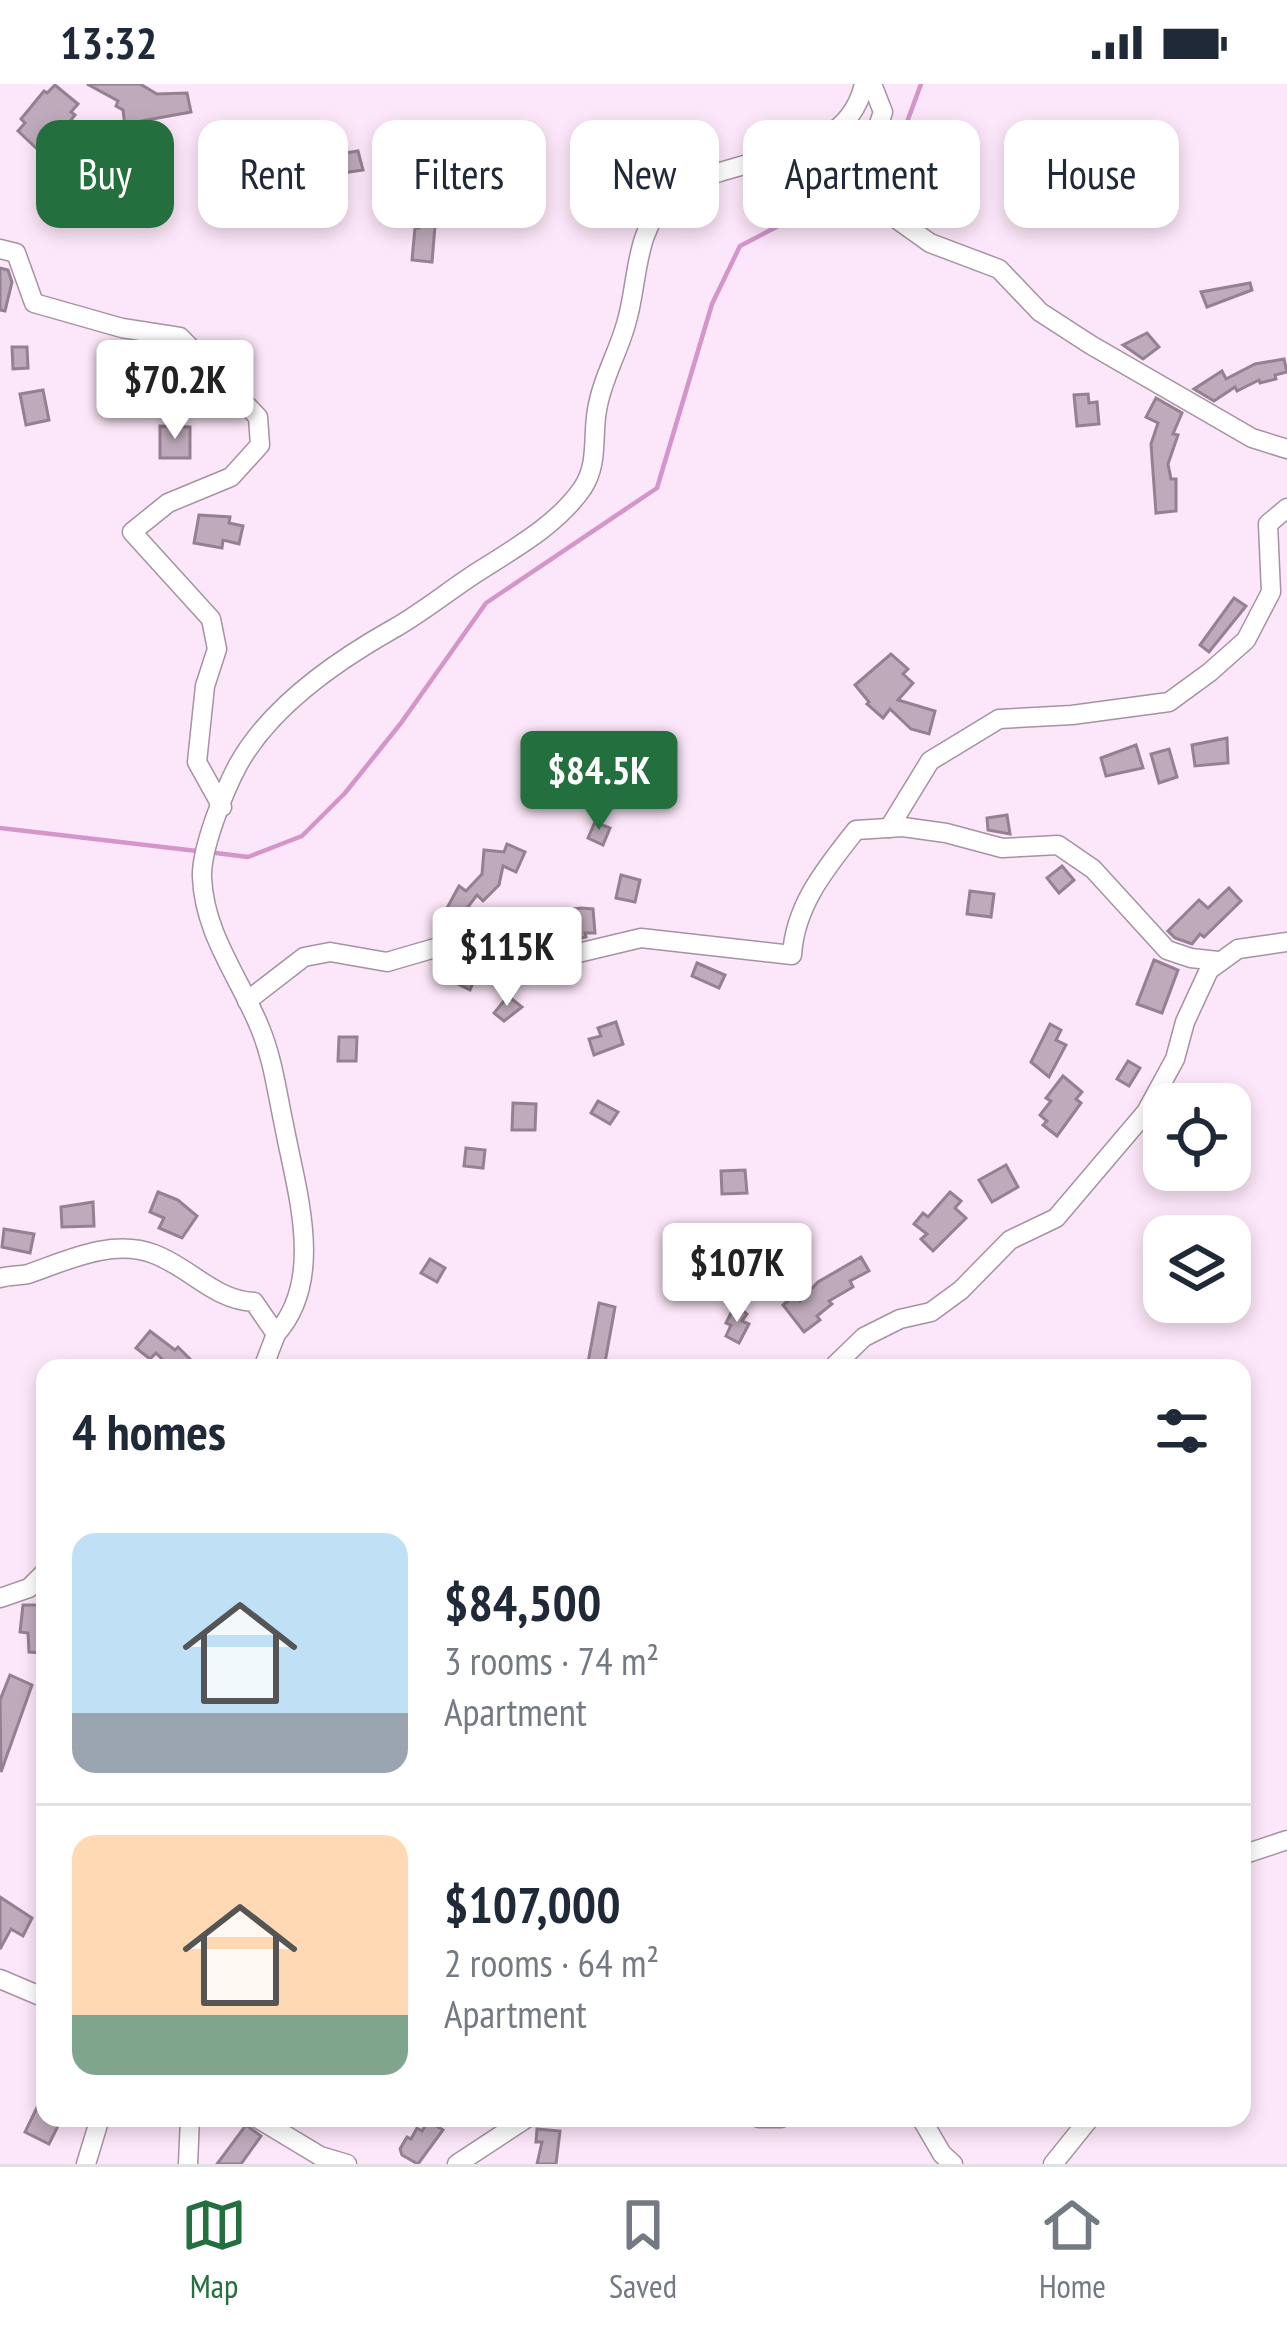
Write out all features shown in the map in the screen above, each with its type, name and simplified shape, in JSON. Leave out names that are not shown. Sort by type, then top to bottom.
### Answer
[{"type":"street","points":[[868,84],[883,112],[874,138],[888,213],[929,243],[999,269],[1040,312],[1091,345],[1252,438],[1287,449]]},
{"type":"street","points":[[266,1359],[276,1334],[294,1312],[301,1277],[302,1215],[273,1068],[248,1001],[210,924],[202,881],[202,867],[242,758],[314,681],[530,539],[585,484],[595,460],[596,413],[629,314],[641,247],[667,201],[703,180],[822,142],[858,104],[868,84]]},
{"type":"street","points":[[0,249],[16,254],[34,303],[122,328],[180,337],[258,417],[260,445],[231,477],[168,503],[132,532],[211,619],[217,649],[205,686],[197,762],[222,807]]},
{"type":"street","points":[[889,828],[929,761],[999,719],[1169,702],[1210,672],[1246,640],[1271,592],[1268,524],[1287,508]]},
{"type":"street","points":[[248,1001],[304,957],[330,952],[387,962],[442,946],[532,964],[641,938],[792,955],[794,929],[829,863],[856,830],[889,828],[946,833],[1002,848],[1058,845],[1093,869],[1167,950],[1218,961]]},
{"type":"street","points":[[841,1359],[864,1337],[900,1319],[931,1312],[962,1291],[1005,1244],[1064,1211],[1146,1112],[1175,1059],[1201,986],[1218,961],[1238,949],[1287,943]]},
{"type":"street","points":[[0,1278],[25,1275],[68,1257],[139,1250],[171,1262],[227,1298],[254,1302],[276,1334]]},
{"type":"street","points":[[0,1598],[29,1588],[36,1581]]},
{"type":"street","points":[[1251,1852],[1287,1840]]},
{"type":"street","points":[[0,1979],[36,1994]]},
{"type":"street","points":[[86,2164],[97,2127]]},
{"type":"street","points":[[188,2164],[190,2127]]},
{"type":"street","points":[[272,2127],[320,2156],[347,2164]]},
{"type":"street","points":[[457,2164],[513,2127]]},
{"type":"street","points":[[926,2127],[953,2164]]},
{"type":"street","points":[[1053,2164],[1083,2127]]},
{"type":"building","points":[[87,84],[140,84],[157,94],[187,93],[191,112],[124,120],[118,101]]},
{"type":"building","points":[[55,85],[78,104],[71,120],[36,120],[36,148],[18,131],[25,123],[21,119]]},
{"type":"building","points":[[358,151],[363,170],[348,172],[348,153]]},
{"type":"building","points":[[415,228],[435,228],[432,262],[412,260]]},
{"type":"building","points":[[0,268],[8,270],[12,282],[5,311],[0,310]]},
{"type":"building","points":[[1250,283],[1252,290],[1207,307],[1201,292]]},
{"type":"building","points":[[1147,333],[1159,347],[1143,359],[1123,345]]},
{"type":"building","points":[[12,347],[27,347],[28,368],[13,369]]},
{"type":"building","points":[[1284,359],[1287,372],[1275,375],[1276,379],[1259,380],[1237,391],[1235,387],[1214,401],[1194,389],[1222,371],[1226,379],[1255,364]]},
{"type":"building","points":[[43,390],[49,420],[26,425],[20,394]]},
{"type":"building","points":[[1088,394],[1089,403],[1097,402],[1099,424],[1077,426],[1074,395]]},
{"type":"building","points":[[1156,398],[1182,413],[1168,464],[1171,479],[1176,479],[1176,511],[1156,513],[1151,444],[1158,423],[1146,417]]},
{"type":"building","points":[[160,426],[190,427],[190,458],[160,458]]},
{"type":"building","points":[[199,515],[230,517],[229,523],[243,526],[239,544],[223,540],[222,548],[194,543]]},
{"type":"building","points":[[1234,598],[1246,606],[1209,652],[1200,645]]},
{"type":"building","points":[[891,654],[908,669],[903,674],[913,683],[898,700],[935,711],[929,734],[911,729],[890,709],[883,718],[855,685]]},
{"type":"building","points":[[1227,738],[1228,763],[1195,766],[1192,745]]},
{"type":"building","points":[[1136,745],[1143,768],[1106,776],[1101,758]]},
{"type":"building","points":[[1169,749],[1177,777],[1159,783],[1151,754]]},
{"type":"building","points":[[1007,815],[1010,834],[988,830],[987,818]]},
{"type":"building","points":[[595,822],[610,828],[603,845],[588,838]]},
{"type":"building","points":[[507,844],[525,852],[516,872],[503,866],[499,885],[483,901],[477,895],[458,920],[446,910],[459,886],[466,891],[482,874],[484,850],[504,852]]},
{"type":"building","points":[[1062,866],[1074,880],[1059,893],[1047,878]]},
{"type":"building","points":[[621,875],[640,880],[635,902],[616,898]]},
{"type":"building","points":[[1229,888],[1241,901],[1204,937],[1200,934],[1192,944],[1168,931],[1199,900],[1208,908]]},
{"type":"building","points":[[970,891],[994,894],[991,917],[967,914]]},
{"type":"building","points":[[593,909],[595,933],[565,942],[563,910]]},
{"type":"building","points":[[525,936],[526,943],[561,938],[562,943],[532,950],[504,945],[503,937]]},
{"type":"building","points":[[1154,960],[1178,970],[1162,1013],[1137,1004]]},
{"type":"building","points":[[697,963],[725,975],[719,988],[692,976]]},
{"type":"building","points":[[464,964],[478,970],[470,990],[456,983]]},
{"type":"building","points":[[508,996],[522,1007],[504,1021],[494,1013]]},
{"type":"building","points":[[616,1022],[623,1044],[594,1055],[589,1039],[601,1036],[598,1028]]},
{"type":"building","points":[[1050,1024],[1061,1030],[1056,1040],[1066,1045],[1049,1077],[1031,1062]]},
{"type":"building","points":[[339,1037],[357,1037],[356,1061],[338,1061]]},
{"type":"building","points":[[1128,1061],[1140,1068],[1129,1086],[1117,1079]]},
{"type":"building","points":[[1063,1076],[1082,1092],[1076,1099],[1081,1103],[1057,1136],[1043,1125],[1047,1121],[1040,1115]]},
{"type":"building","points":[[598,1101],[618,1112],[610,1124],[591,1113]]},
{"type":"building","points":[[513,1103],[536,1104],[535,1130],[512,1130]]},
{"type":"building","points":[[466,1148],[485,1150],[483,1168],[464,1166]]},
{"type":"building","points":[[1006,1165],[1018,1187],[992,1202],[979,1180]]},
{"type":"building","points":[[745,1170],[747,1193],[722,1194],[721,1171]]},
{"type":"building","points":[[158,1192],[178,1200],[197,1216],[182,1238],[159,1228],[164,1218],[150,1212]]},
{"type":"building","points":[[950,1192],[961,1201],[955,1208],[966,1218],[933,1251],[921,1239],[927,1234],[914,1224],[923,1213],[928,1217]]},
{"type":"building","points":[[93,1202],[94,1226],[62,1227],[61,1207]]},
{"type":"building","points":[[4,1229],[34,1234],[30,1253],[2,1247]]},
{"type":"building","points":[[731,1243],[747,1258],[732,1273],[718,1261]]},
{"type":"building","points":[[861,1257],[869,1271],[850,1281],[853,1287],[829,1301],[832,1304],[817,1316],[820,1320],[804,1332],[783,1305],[795,1295],[800,1301],[818,1282]]},
{"type":"building","points":[[430,1259],[445,1268],[437,1282],[421,1273]]},
{"type":"building","points":[[672,1266],[692,1271],[687,1292],[666,1287]]},
{"type":"building","points":[[599,1303],[615,1307],[606,1359],[589,1359]]},
{"type":"building","points":[[735,1305],[747,1314],[742,1321],[749,1324],[739,1343],[726,1336],[731,1325],[726,1323]]},
{"type":"building","points":[[150,1331],[190,1359],[162,1359],[156,1353],[150,1359],[136,1348]]},
{"type":"building","points":[[23,1605],[36,1605],[36,1652],[29,1652],[28,1633],[20,1632]]},
{"type":"building","points":[[10,1675],[32,1685],[1,1772],[0,1700]]},
{"type":"building","points":[[0,1897],[32,1918],[23,1936],[11,1929],[0,1949]]},
{"type":"building","points":[[36,2109],[36,2127],[58,2127],[49,2144],[25,2132]]},
{"type":"building","points":[[245,2127],[261,2136],[241,2164],[217,2164]]},
{"type":"building","points":[[424,2127],[443,2130],[418,2164],[400,2149],[417,2128],[422,2131]]},
{"type":"building","points":[[537,2129],[560,2131],[556,2164],[537,2164],[542,2142],[536,2142]]},
{"type":"waterway","points":[[908,120],[921,84]]},
{"type":"waterway","points":[[208,852],[248,857],[302,836],[345,793],[401,723],[486,603],[657,488],[712,304],[740,246],[774,228]]},
{"type":"waterway","points":[[0,828],[197,851]]}]
